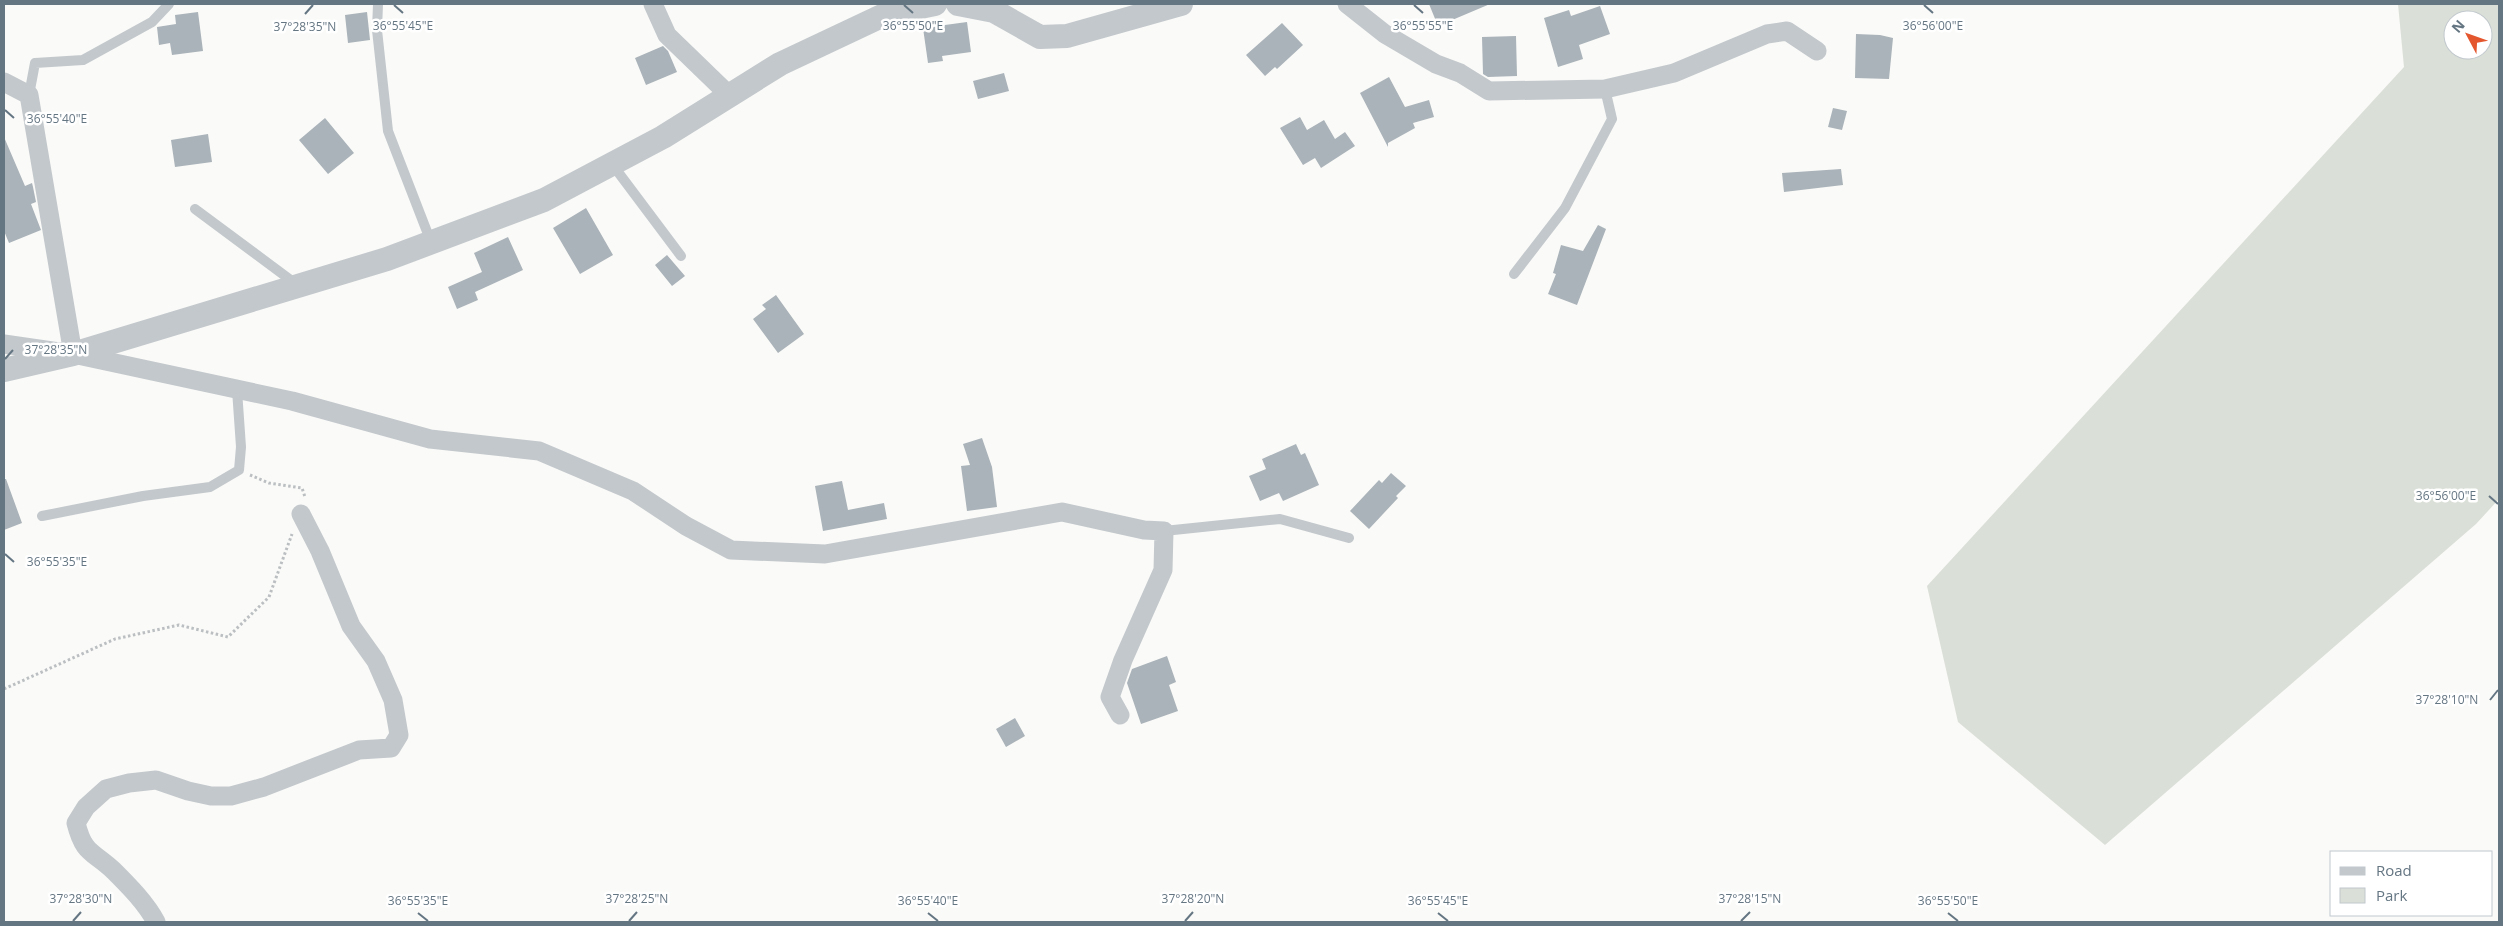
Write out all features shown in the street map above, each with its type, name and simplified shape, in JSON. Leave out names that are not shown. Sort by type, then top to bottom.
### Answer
[{"type":"street","points":[[653,4],[666,35],[729,96]]},
{"type":"street","points":[[4,370],[73,354],[387,259],[544,200],[663,137],[780,64],[886,14],[935,4]]},
{"type":"street","points":[[958,4],[994,11],[1040,37],[1067,36],[1181,4]]},
{"type":"street","points":[[1348,4],[1385,34],[1436,64],[1460,73],[1489,91],[1605,89],[1674,73],[1767,34],[1787,31],[1816,51]]},
{"type":"street","points":[[4,82],[30,95],[73,354]]},
{"type":"street","points":[[4,344],[73,354],[292,402],[430,439],[539,450],[633,491],[686,526],[731,550],[825,554],[1062,512],[1144,530],[1164,531],[1163,570],[1123,660],[1110,697],[1120,715]]},
{"type":"street","points":[[156,922],[133,890],[112,869],[90,854],[81,840],[76,823],[86,807],[106,789],[128,783],[156,780],[188,791],[212,796],[231,796],[264,787],[359,750],[391,748],[399,736],[390,692],[376,661],[351,626],[320,551],[301,514]]},
{"type":"lane","points":[[30,95],[35,63],[83,60],[152,22],[169,4]]},
{"type":"lane","points":[[368,4],[378,9],[377,30],[388,131],[431,242]]},
{"type":"lane","points":[[1514,274],[1565,208],[1612,119],[1605,89]]},
{"type":"lane","points":[[612,164],[681,256]]},
{"type":"lane","points":[[195,209],[297,285]]},
{"type":"lane","points":[[42,516],[143,496],[210,487],[239,470],[241,447],[237,390]]},
{"type":"lane","points":[[1164,531],[1280,518],[1349,538]]},
{"type":"path","points":[[4,689],[115,639],[179,625],[228,637],[269,597],[307,501],[302,488],[269,483],[239,470]]},
{"type":"green space","points":[[2398,4],[2499,4],[2499,499],[2476,524],[2105,845],[1958,722],[1927,586],[2404,67]]},
{"type":"building","points":[[1429,4],[1490,4],[1438,26]]},
{"type":"building","points":[[1600,6],[1610,34],[1579,45],[1583,59],[1558,67],[1544,18],[1569,10],[1571,16]]},
{"type":"building","points":[[198,12],[203,51],[172,55],[170,43],[159,45],[157,27],[176,24],[175,15]]},
{"type":"building","points":[[367,12],[370,40],[348,43],[345,15]]},
{"type":"building","points":[[967,22],[971,52],[942,56],[943,61],[928,63],[923,28]]},
{"type":"building","points":[[1282,23],[1303,45],[1277,69],[1275,67],[1265,76],[1246,55]]},
{"type":"building","points":[[1856,34],[1880,35],[1893,38],[1889,79],[1855,78]]},
{"type":"building","points":[[1516,36],[1517,76],[1488,77],[1483,74],[1482,37]]},
{"type":"building","points":[[663,46],[668,51],[677,72],[646,85],[635,58]]},
{"type":"building","points":[[1004,73],[1009,91],[978,99],[973,81]]},
{"type":"building","points":[[1389,77],[1405,107],[1429,100],[1434,117],[1413,123],[1415,128],[1388,143],[1388,147],[1360,93]]},
{"type":"building","points":[[1833,108],[1847,111],[1842,130],[1828,127]]},
{"type":"building","points":[[1300,117],[1307,130],[1324,120],[1335,139],[1345,132],[1355,146],[1321,168],[1315,158],[1303,165],[1280,128]]},
{"type":"building","points":[[325,118],[354,153],[328,174],[299,140]]},
{"type":"building","points":[[208,134],[212,162],[175,167],[171,140]]},
{"type":"building","points":[[4,137],[25,186],[32,183],[36,202],[31,204],[41,230],[9,243],[4,231]]},
{"type":"building","points":[[1841,169],[1843,185],[1784,192],[1782,173]]},
{"type":"building","points":[[586,208],[613,255],[580,274],[553,228]]},
{"type":"building","points":[[1598,225],[1606,229],[1577,305],[1548,294],[1556,274],[1553,273],[1561,245],[1583,251]]},
{"type":"building","points":[[508,237],[523,270],[475,292],[478,300],[457,309],[448,287],[482,272],[474,253]]},
{"type":"building","points":[[667,255],[685,276],[672,286],[655,265]]},
{"type":"building","points":[[776,295],[804,334],[778,353],[753,319],[766,309],[762,305]]},
{"type":"building","points":[[982,438],[992,467],[997,507],[967,511],[961,466],[970,465],[963,444]]},
{"type":"building","points":[[1296,444],[1301,455],[1305,453],[1319,485],[1283,501],[1279,493],[1260,501],[1249,476],[1266,469],[1262,459]]},
{"type":"building","points":[[1391,473],[1406,486],[1396,496],[1398,498],[1369,529],[1350,511],[1379,480],[1382,483]]},
{"type":"building","points":[[4,479],[6,479],[22,523],[4,530]]},
{"type":"building","points":[[842,481],[848,510],[884,503],[887,519],[823,531],[815,486]]},
{"type":"building","points":[[1167,656],[1176,682],[1169,685],[1178,711],[1141,724],[1127,683],[1132,669]]},
{"type":"building","points":[[1015,718],[1025,736],[1006,747],[996,729]]}]
